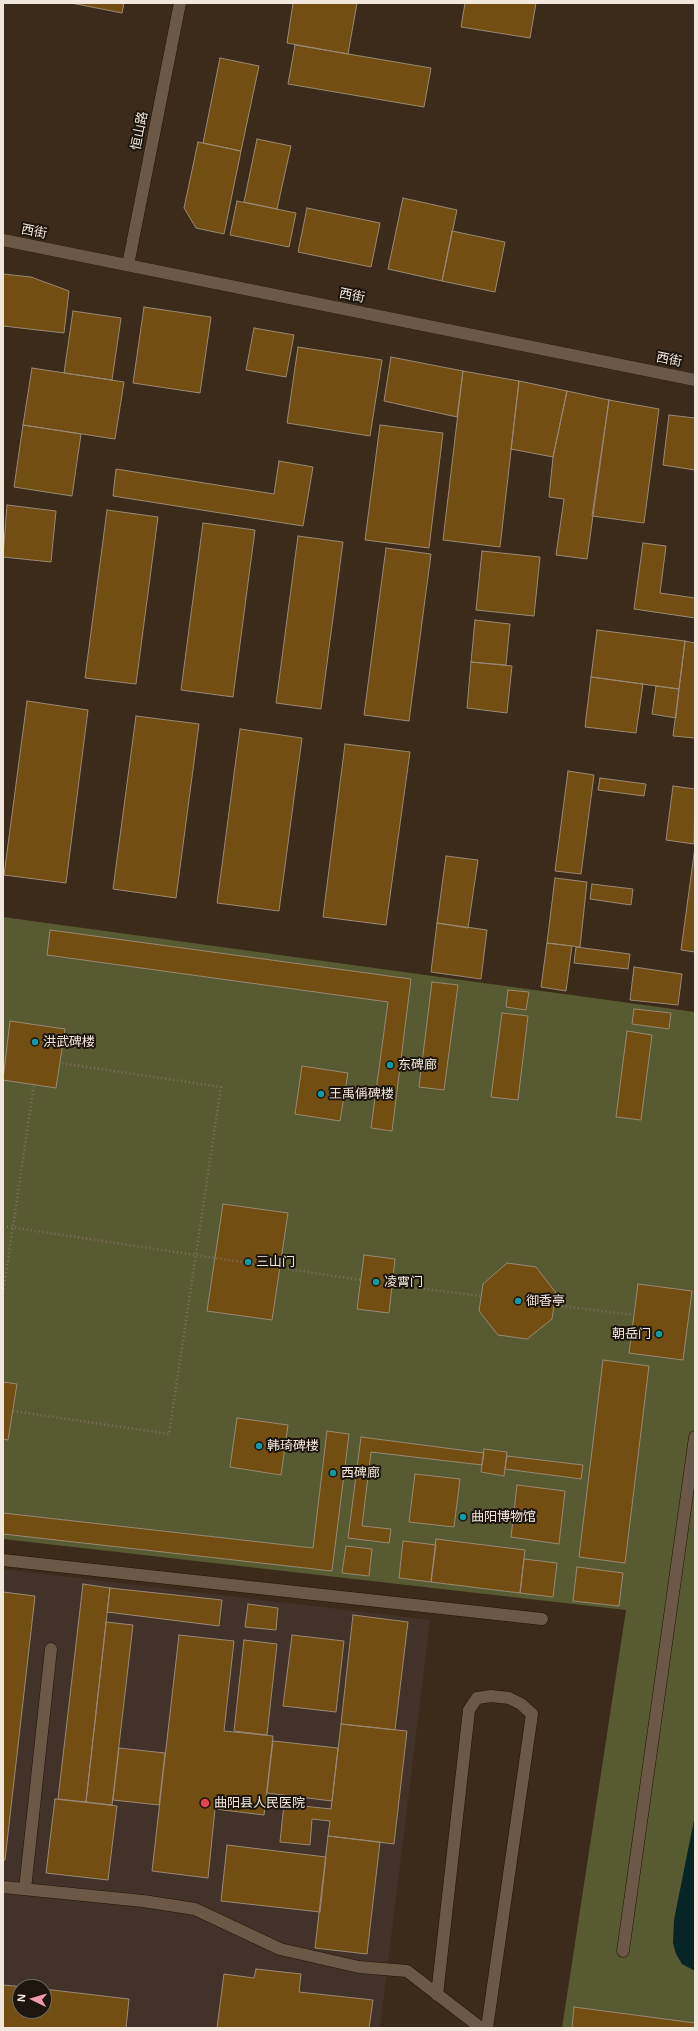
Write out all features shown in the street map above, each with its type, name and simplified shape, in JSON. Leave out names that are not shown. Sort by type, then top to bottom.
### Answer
[{"type":"street","name":"恒山路","points":[[128,265],[180,3]]},
{"type":"street","name":"西街","points":[[3,240],[695,380]]},
{"type":"street","points":[[624,1951],[695,1437]]},
{"type":"street","points":[[3,1560],[542,1619]]},
{"type":"street","points":[[26,1889],[51,1648]]},
{"type":"street","points":[[437,1995],[469,1710],[477,1698],[491,1696],[509,1698],[521,1704],[532,1714],[487,2028]]},
{"type":"street","points":[[3,1887],[143,1901],[195,1909],[280,1949],[359,1967],[407,1972],[481,2028]]},
{"type":"path","points":[[13,1411],[169,1434],[220,1087],[60,1063]]},
{"type":"path","points":[[3,1293],[34,1085]]},
{"type":"path","points":[[3,1226],[361,1280]]},
{"type":"path","points":[[392,1285],[481,1296]]},
{"type":"path","points":[[554,1305],[634,1315]]},
{"type":"shaded area","name":"曲阳县人民医院","points":[[3,1569],[430,1620],[380,2028],[3,2028]]},
{"type":"green space","points":[[3,917],[695,1012],[695,2028],[562,2028],[626,1610],[3,1539]]},
{"type":"water","points":[[695,1815],[695,1971],[682,1964],[676,1954],[673,1943],[674,1920]]},
{"type":"building","points":[[71,3],[124,3],[122,13]]},
{"type":"building","points":[[293,3],[357,3],[348,54],[287,43]]},
{"type":"building","points":[[465,3],[536,3],[530,38],[461,27]]},
{"type":"building","points":[[295,45],[431,68],[424,107],[288,84]]},
{"type":"building","points":[[220,58],[259,66],[241,151],[203,143]]},
{"type":"building","points":[[257,139],[291,146],[277,209],[244,202]]},
{"type":"building","points":[[198,142],[241,151],[224,234],[196,228],[184,208]]},
{"type":"building","points":[[403,198],[457,210],[442,281],[388,269]]},
{"type":"building","points":[[237,201],[296,213],[289,247],[230,235]]},
{"type":"building","points":[[307,208],[380,223],[371,267],[298,252]]},
{"type":"building","points":[[452,231],[505,242],[495,292],[442,281]]},
{"type":"building","points":[[3,274],[31,277],[69,291],[64,333],[3,326]]},
{"type":"building","points":[[144,307],[211,317],[200,393],[133,383]]},
{"type":"building","points":[[73,311],[121,318],[112,380],[64,373]]},
{"type":"building","points":[[254,328],[294,335],[286,377],[246,370]]},
{"type":"building","points":[[298,347],[382,360],[370,436],[287,423]]},
{"type":"building","points":[[391,357],[463,371],[457,417],[384,401]]},
{"type":"building","points":[[32,368],[124,382],[115,439],[23,425]]},
{"type":"building","points":[[463,371],[519,381],[500,547],[443,540]]},
{"type":"building","points":[[519,381],[567,391],[553,457],[511,449]]},
{"type":"building","points":[[567,391],[609,400],[587,559],[556,555],[564,499],[549,497],[553,457]]},
{"type":"building","points":[[609,400],[659,409],[644,523],[592,516]]},
{"type":"building","points":[[669,415],[695,418],[695,470],[663,465]]},
{"type":"building","points":[[23,425],[81,434],[72,496],[14,487]]},
{"type":"building","points":[[380,425],[443,433],[429,548],[365,540]]},
{"type":"building","points":[[279,461],[313,467],[303,526],[113,496],[116,469],[274,494]]},
{"type":"building","points":[[7,505],[56,511],[51,562],[3,557]]},
{"type":"building","points":[[107,510],[158,517],[136,684],[85,678]]},
{"type":"building","points":[[203,523],[255,530],[233,697],[181,690]]},
{"type":"building","points":[[298,536],[343,542],[321,709],[276,703]]},
{"type":"building","points":[[643,543],[666,546],[660,593],[695,598],[695,618],[634,609]]},
{"type":"building","points":[[386,548],[431,554],[409,721],[364,715]]},
{"type":"building","points":[[482,551],[540,557],[534,616],[476,610]]},
{"type":"building","points":[[475,620],[510,624],[506,665],[471,662]]},
{"type":"building","points":[[597,630],[685,641],[679,689],[591,677]]},
{"type":"building","points":[[685,641],[695,643],[695,738],[673,736]]},
{"type":"building","points":[[471,662],[512,666],[507,713],[467,708]]},
{"type":"building","points":[[591,677],[643,684],[636,733],[585,727]]},
{"type":"building","points":[[656,686],[679,689],[676,718],[652,714]]},
{"type":"building","points":[[27,701],[88,710],[66,883],[4,875]]},
{"type":"building","points":[[136,716],[199,724],[176,898],[113,889]]},
{"type":"building","points":[[240,729],[302,738],[279,911],[217,903]]},
{"type":"building","points":[[345,744],[410,752],[386,925],[323,917]]},
{"type":"building","points":[[568,771],[594,775],[581,874],[555,871]]},
{"type":"building","points":[[600,778],[646,784],[644,796],[598,790]]},
{"type":"building","points":[[673,786],[695,789],[694,844],[666,840]]},
{"type":"building","points":[[695,847],[695,952],[681,950]]},
{"type":"building","points":[[446,856],[478,860],[468,928],[437,923]]},
{"type":"building","points":[[555,878],[587,882],[580,947],[547,943]]},
{"type":"building","points":[[592,884],[633,889],[631,905],[590,899]]},
{"type":"building","points":[[437,923],[487,930],[481,979],[431,972]]},
{"type":"building","name":"东碑廊","points":[[50,930],[411,979],[392,1131],[371,1128],[388,1002],[47,955]]},
{"type":"building","points":[[547,943],[572,946],[566,991],[541,987]]},
{"type":"building","points":[[576,947],[630,954],[628,969],[574,963]]},
{"type":"building","points":[[634,967],[682,974],[678,1005],[630,1000]]},
{"type":"building","points":[[432,982],[458,985],[444,1090],[419,1087]]},
{"type":"building","points":[[508,990],[529,992],[526,1010],[506,1007]]},
{"type":"building","points":[[634,1009],[671,1013],[669,1029],[632,1024]]},
{"type":"building","points":[[502,1013],[528,1016],[518,1100],[491,1097]]},
{"type":"building","name":"洪武碑楼","points":[[10,1021],[65,1029],[56,1088],[3,1080]]},
{"type":"building","points":[[627,1031],[652,1035],[641,1120],[616,1117]]},
{"type":"building","name":"王禹偁碑楼","points":[[302,1066],[348,1073],[340,1121],[295,1114]]},
{"type":"building","name":"三山门","points":[[223,1204],[288,1213],[272,1320],[207,1311]]},
{"type":"building","name":"凌霄门","points":[[364,1255],[395,1259],[389,1313],[357,1309]]},
{"type":"building","name":"御香亭","points":[[507,1263],[536,1267],[556,1293],[552,1319],[527,1339],[498,1335],[479,1311],[483,1284]]},
{"type":"building","name":"朝岳门","points":[[638,1284],[692,1291],[683,1360],[629,1353]]},
{"type":"building","points":[[603,1360],[649,1366],[625,1563],[579,1557]]},
{"type":"building","points":[[3,1382],[17,1384],[8,1440],[3,1439]]},
{"type":"building","name":"韩琦碑楼","points":[[237,1418],[288,1425],[281,1475],[230,1467]]},
{"type":"building","name":"西碑廊","points":[[327,1431],[349,1434],[332,1571],[3,1534],[3,1513],[313,1548]]},
{"type":"building","points":[[361,1437],[484,1453],[482,1465],[371,1452],[362,1526],[391,1529],[389,1543],[348,1538]]},
{"type":"building","points":[[484,1449],[507,1452],[504,1476],[481,1472]]},
{"type":"building","points":[[507,1456],[583,1465],[581,1479],[505,1469]]},
{"type":"building","points":[[415,1474],[460,1479],[454,1527],[409,1522]]},
{"type":"building","points":[[517,1485],[565,1491],[559,1544],[511,1537]]},
{"type":"building","points":[[436,1539],[525,1550],[520,1593],[431,1582]]},
{"type":"building","points":[[403,1541],[436,1545],[431,1582],[399,1578]]},
{"type":"building","points":[[346,1546],[372,1549],[369,1576],[342,1573]]},
{"type":"building","points":[[524,1559],[557,1563],[553,1597],[520,1593]]},
{"type":"building","points":[[577,1567],[623,1573],[619,1606],[573,1601]]},
{"type":"building","points":[[83,1584],[110,1588],[86,1802],[58,1799]]},
{"type":"building","points":[[110,1588],[222,1600],[219,1626],[107,1612]]},
{"type":"building","points":[[3,1592],[35,1596],[5,1860],[3,1860]]},
{"type":"building","points":[[248,1604],[278,1608],[276,1630],[245,1627]]},
{"type":"building","points":[[353,1615],[408,1622],[395,1730],[341,1724]]},
{"type":"building","points":[[106,1622],[133,1625],[112,1805],[86,1802]]},
{"type":"building","points":[[179,1635],[234,1641],[224,1731],[273,1736],[264,1815],[215,1809],[208,1878],[152,1871]]},
{"type":"building","points":[[292,1635],[344,1641],[336,1712],[283,1706]]},
{"type":"building","points":[[244,1640],[277,1644],[267,1735],[234,1731]]},
{"type":"building","points":[[341,1724],[407,1731],[394,1844],[328,1836],[330,1821],[312,1819],[310,1845],[280,1842],[284,1804],[331,1809]]},
{"type":"building","points":[[273,1741],[338,1748],[332,1801],[267,1793]]},
{"type":"building","points":[[119,1748],[165,1753],[159,1805],[113,1800]]},
{"type":"building","points":[[55,1799],[117,1806],[108,1880],[46,1873]]},
{"type":"building","points":[[328,1836],[380,1842],[367,1954],[315,1948]]},
{"type":"building","points":[[227,1845],[326,1857],[320,1912],[221,1901]]},
{"type":"building","points":[[256,1969],[301,1974],[299,1992],[373,2000],[369,2028],[217,2028],[224,1974],[254,1978]]},
{"type":"building","points":[[3,1985],[12,1986],[12,2019],[52,2019],[52,1990],[129,1999],[126,2028],[3,2028]]},
{"type":"building","points":[[574,2007],[695,2023],[695,2028],[572,2028]]},
{"type":"place","name":"洪武碑楼","points":[[35,1042]]},
{"type":"place","name":"东碑廊","points":[[390,1065]]},
{"type":"place","name":"王禹偁碑楼","points":[[321,1094]]},
{"type":"place","name":"三山门","points":[[248,1262]]},
{"type":"place","name":"凌霄门","points":[[376,1282]]},
{"type":"place","name":"御香亭","points":[[518,1301]]},
{"type":"place","name":"朝岳门","points":[[659,1334]]},
{"type":"place","name":"韩琦碑楼","points":[[259,1446]]},
{"type":"place","name":"西碑廊","points":[[333,1473]]},
{"type":"place","name":"曲阳博物馆","points":[[463,1517]]},
{"type":"place","name":"曲阳县人民医院","points":[[205,1803]]}]
